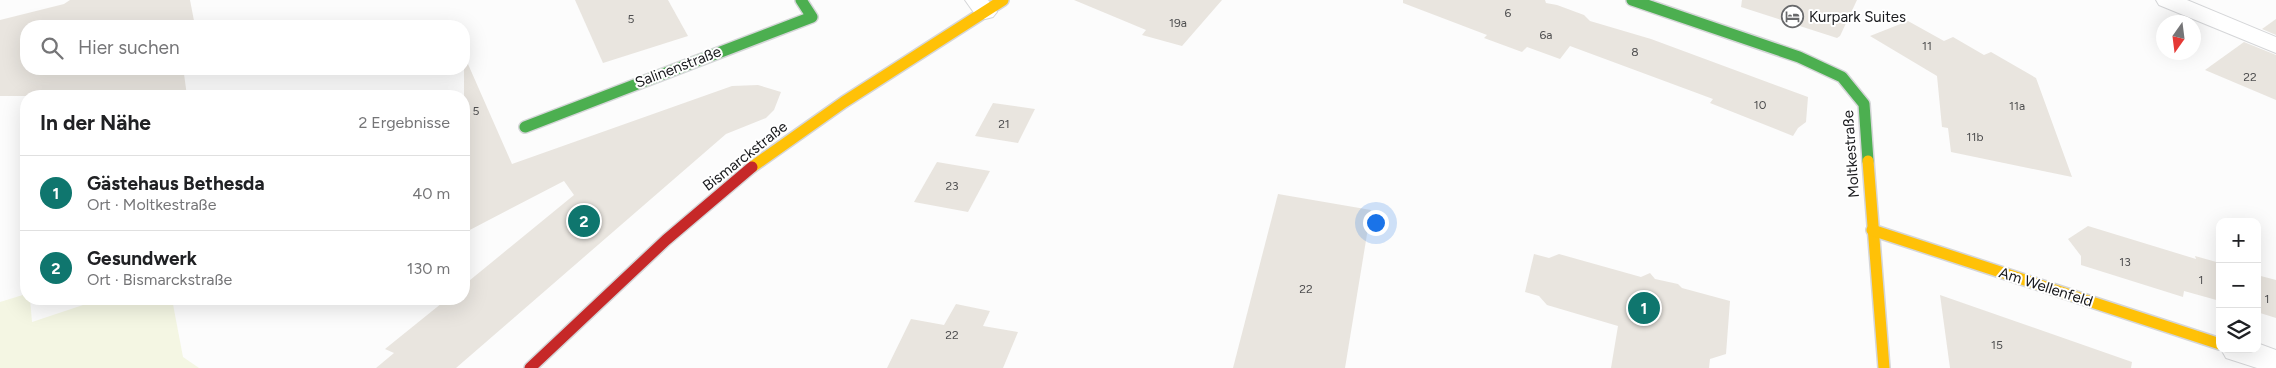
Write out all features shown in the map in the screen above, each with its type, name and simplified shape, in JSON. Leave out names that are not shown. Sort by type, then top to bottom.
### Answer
[{"type":"street","name":"Salinenstraße","points":[[525,127],[812,17],[801,0]]},
{"type":"street","name":"Moltkestraße","points":[[1632,0],[1799,57],[1842,77],[1864,104],[1872,230],[1884,368]]},
{"type":"street","points":[[2168,0],[2276,46]]},
{"type":"street","name":"Bismarckstraße","points":[[530,368],[646,256],[751,168],[818,119],[988,4]]},
{"type":"street","name":"Am Wellenfeld","points":[[1872,230],[2216,343]]},
{"type":"street","points":[[2249,353],[2276,362]]},
{"type":"green space","points":[[20,296],[20,305],[31,305],[32,322],[83,305],[173,305],[183,357],[199,368],[0,368],[0,302]]},
{"type":"building","points":[[70,0],[190,0],[194,20],[20,20],[20,75],[184,75],[186,90],[20,90],[20,96],[0,96],[0,20],[64,4]]},
{"type":"building","points":[[575,0],[668,0],[688,36],[603,63]]},
{"type":"building","points":[[1074,0],[1222,0],[1182,46],[1142,35],[1146,30]]},
{"type":"building","points":[[1403,0],[1545,0],[1546,3],[1584,15],[1590,21],[1651,39],[1808,97],[1806,122],[1798,128],[1793,136],[1710,103],[1713,99],[1570,46],[1560,59],[1527,47],[1522,52],[1484,38],[1487,35],[1403,3]]},
{"type":"building","points":[[1742,0],[1857,0],[1840,36],[1837,38],[1741,7]]},
{"type":"building","points":[[2276,19],[2276,35],[2262,29]]},
{"type":"building","points":[[1908,21],[1944,41],[1953,37],[1984,55],[1991,52],[2036,78],[2072,177],[1951,152],[1948,128],[1942,127],[1937,76],[1870,36]]},
{"type":"building","points":[[2244,42],[2276,55],[2276,100],[2205,70]]},
{"type":"building","points":[[470,69],[512,164],[732,86],[758,85],[781,92],[774,110],[766,118],[726,134],[456,368],[376,368],[394,353],[385,349],[440,305],[470,305],[470,280],[574,195],[564,181],[470,230],[470,90],[464,90],[464,75],[470,75]]},
{"type":"building","points":[[993,103],[1035,109],[1018,143],[975,136]]},
{"type":"building","points":[[937,162],[990,171],[968,212],[914,202]]},
{"type":"building","points":[[1278,194],[1371,210],[1345,368],[1233,368]]},
{"type":"building","points":[[2088,226],[2196,259],[2195,256],[2216,262],[2216,300],[2184,291],[2183,297],[2081,265],[2081,256],[2068,239]]},
{"type":"building","points":[[1534,254],[1549,258],[1559,254],[1641,277],[1650,273],[1655,279],[1678,284],[1682,288],[1730,301],[1726,354],[1710,359],[1709,368],[1611,368],[1618,326],[1547,305],[1539,296],[1525,292]]},
{"type":"building","points":[[2261,276],[2276,280],[2276,318],[2261,313]]},
{"type":"building","points":[[1940,295],[2132,362],[2131,368],[1950,368]]},
{"type":"building","points":[[956,304],[990,311],[983,326],[1018,332],[1003,368],[887,368],[911,319],[944,325]]},
{"type":"traffic: fast","points":[[525,127],[812,17],[801,0]]},
{"type":"traffic: fast","points":[[1632,0],[1799,57],[1842,77],[1864,104],[1868,161]]},
{"type":"traffic: slow","points":[[752,167],[844,102],[1003,0]]},
{"type":"traffic: slow","points":[[1868,161],[1884,368]]},
{"type":"traffic: slow","points":[[1872,230],[2216,343]]},
{"type":"traffic: jam","points":[[530,368],[666,240],[752,167]]},
{"type":"place","name":"Kurpark Suites","points":[[1793,17]]},
{"type":"place","name":"Gesundwerk","points":[[584,221]]},
{"type":"place","name":"Gästehaus Bethesda","points":[[1644,308]]}]
